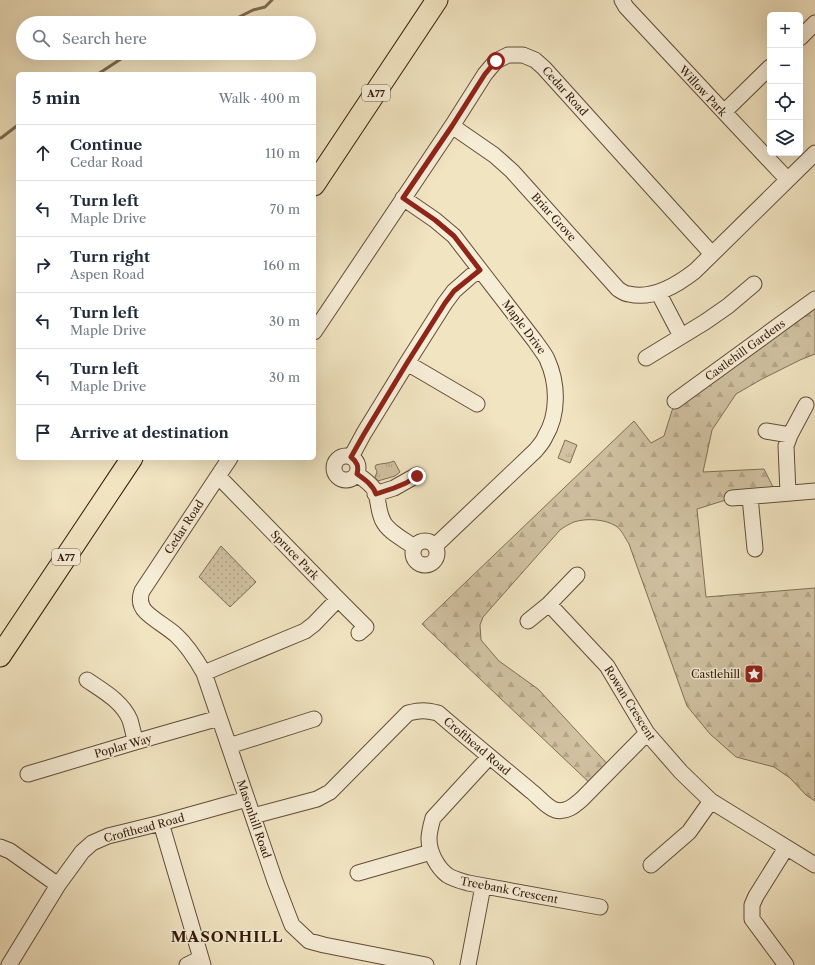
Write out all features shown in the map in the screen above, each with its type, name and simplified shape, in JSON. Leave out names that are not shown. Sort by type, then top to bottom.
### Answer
[{"type":"highway","name":"A77","points":[[316,182],[438,0]]},
{"type":"highway","name":"A77","points":[[0,656],[131,460]]},
{"type":"street","name":"Willow Park","points":[[622,0],[626,8],[787,179]]},
{"type":"street","points":[[803,35],[815,23]]},
{"type":"street","name":"Cedar Road","points":[[316,329],[452,126],[485,74],[496,61],[508,55],[523,55],[535,60],[550,74],[712,254]]},
{"type":"street","points":[[724,112],[767,70]]},
{"type":"street","name":"Briar Grove","points":[[452,126],[494,155],[512,171],[618,289],[627,294],[637,296],[658,292],[672,287],[695,271],[815,153]]},
{"type":"street","name":"Maple Drive","points":[[403,198],[435,220],[454,236],[535,341],[547,359],[555,390],[556,407],[545,437],[536,450],[435,546]]},
{"type":"street","points":[[351,457],[445,303],[454,291],[480,270]]},
{"type":"street","points":[[646,358],[705,322],[728,306],[754,284]]},
{"type":"street","points":[[658,292],[681,336]]},
{"type":"street","name":"Castlehill Gardens","points":[[676,400],[815,299]]},
{"type":"street","points":[[407,363],[476,404]]},
{"type":"street","points":[[788,493],[786,446],[790,435],[806,405]]},
{"type":"street","points":[[766,431],[790,435]]},
{"type":"street","points":[[343,456],[351,457],[358,464],[357,474],[347,481],[339,479],[334,472],[334,464],[336,460],[343,456]]},
{"type":"street","name":"Cedar Road","points":[[140,597],[229,460]]},
{"type":"street","points":[[357,474],[369,483],[375,490],[383,522],[392,532],[414,547]]},
{"type":"street","name":"Spruce Park","points":[[218,476],[366,627],[359,633]]},
{"type":"street","points":[[376,494],[406,483],[417,476]]},
{"type":"street","points":[[732,498],[815,491]]},
{"type":"street","points":[[750,497],[755,549]]},
{"type":"street","points":[[425,540],[431,542],[435,546],[438,554],[434,562],[421,565],[415,560],[413,555],[414,547],[419,542],[425,540]]},
{"type":"street","points":[[528,621],[549,604],[577,575]]},
{"type":"street","name":"Masonhill Road","points":[[140,597],[141,604],[145,612],[176,635],[189,649],[204,673],[275,881],[292,926],[309,941],[377,960],[426,965]]},
{"type":"street","points":[[204,673],[305,631],[314,624],[338,599]]},
{"type":"street","name":"Rowan Crescent","points":[[549,604],[607,666],[647,733],[681,772],[711,801],[815,865]]},
{"type":"street","points":[[87,680],[119,703],[130,721],[135,742]]},
{"type":"street","name":"Crofthead Road","points":[[253,816],[317,799],[330,792],[408,713],[418,710],[427,710],[438,713],[547,806],[555,810],[565,810],[573,807],[647,733]]},
{"type":"street","name":"Poplar Way","points":[[28,774],[219,718]]},
{"type":"street","points":[[229,746],[314,719]]},
{"type":"street","name":"Treebank Crescent","points":[[489,757],[433,818],[430,827],[429,840],[431,852],[437,863],[446,874],[455,879],[468,883],[600,908]]},
{"type":"street","name":"Crofthead Road","points":[[9,965],[58,885],[82,852],[92,843],[108,836],[247,799]]},
{"type":"street","points":[[651,865],[688,832],[711,801]]},
{"type":"street","points":[[161,823],[202,961],[187,965]]},
{"type":"street","points":[[0,847],[10,851],[58,885]]},
{"type":"street","points":[[786,848],[756,896],[752,905],[752,919],[786,965]]},
{"type":"street","points":[[358,873],[431,852]]},
{"type":"street","points":[[468,965],[483,886]]},
{"type":"green space","points":[[815,299],[815,354],[762,379],[736,394],[712,430],[703,472],[764,469],[774,489],[732,498],[697,509],[706,597],[815,588],[815,801],[806,795],[790,778],[774,767],[736,757],[710,734],[687,706],[629,544],[622,532],[616,526],[606,522],[590,520],[574,522],[560,530],[483,617],[480,625],[481,640],[499,661],[538,689],[612,769],[594,787],[422,624],[634,421],[651,443],[664,436],[675,401]]},
{"type":"green space","points":[[565,440],[577,445],[570,463],[558,458]]},
{"type":"green space","points":[[394,461],[400,472],[395,476],[378,481],[375,477],[377,472],[375,467],[376,465]]},
{"type":"green space","points":[[221,546],[256,582],[230,607],[199,577]]},
{"type":"waterway","points":[[241,16],[253,10],[265,7],[272,0]]},
{"type":"waterway","points":[[101,72],[119,60]]},
{"type":"waterway","points":[[0,138],[16,127]]},
{"type":"place","name":"Castlehill","points":[[754,674]]},
{"type":"district","name":"MASONHILL","points":[[227,936]]},
{"type":"route","points":[[417,476],[406,483],[376,494],[375,490],[369,483],[357,474],[358,464],[351,457],[445,303],[454,291],[480,270],[454,236],[435,220],[403,198],[485,74],[496,61]]}]
